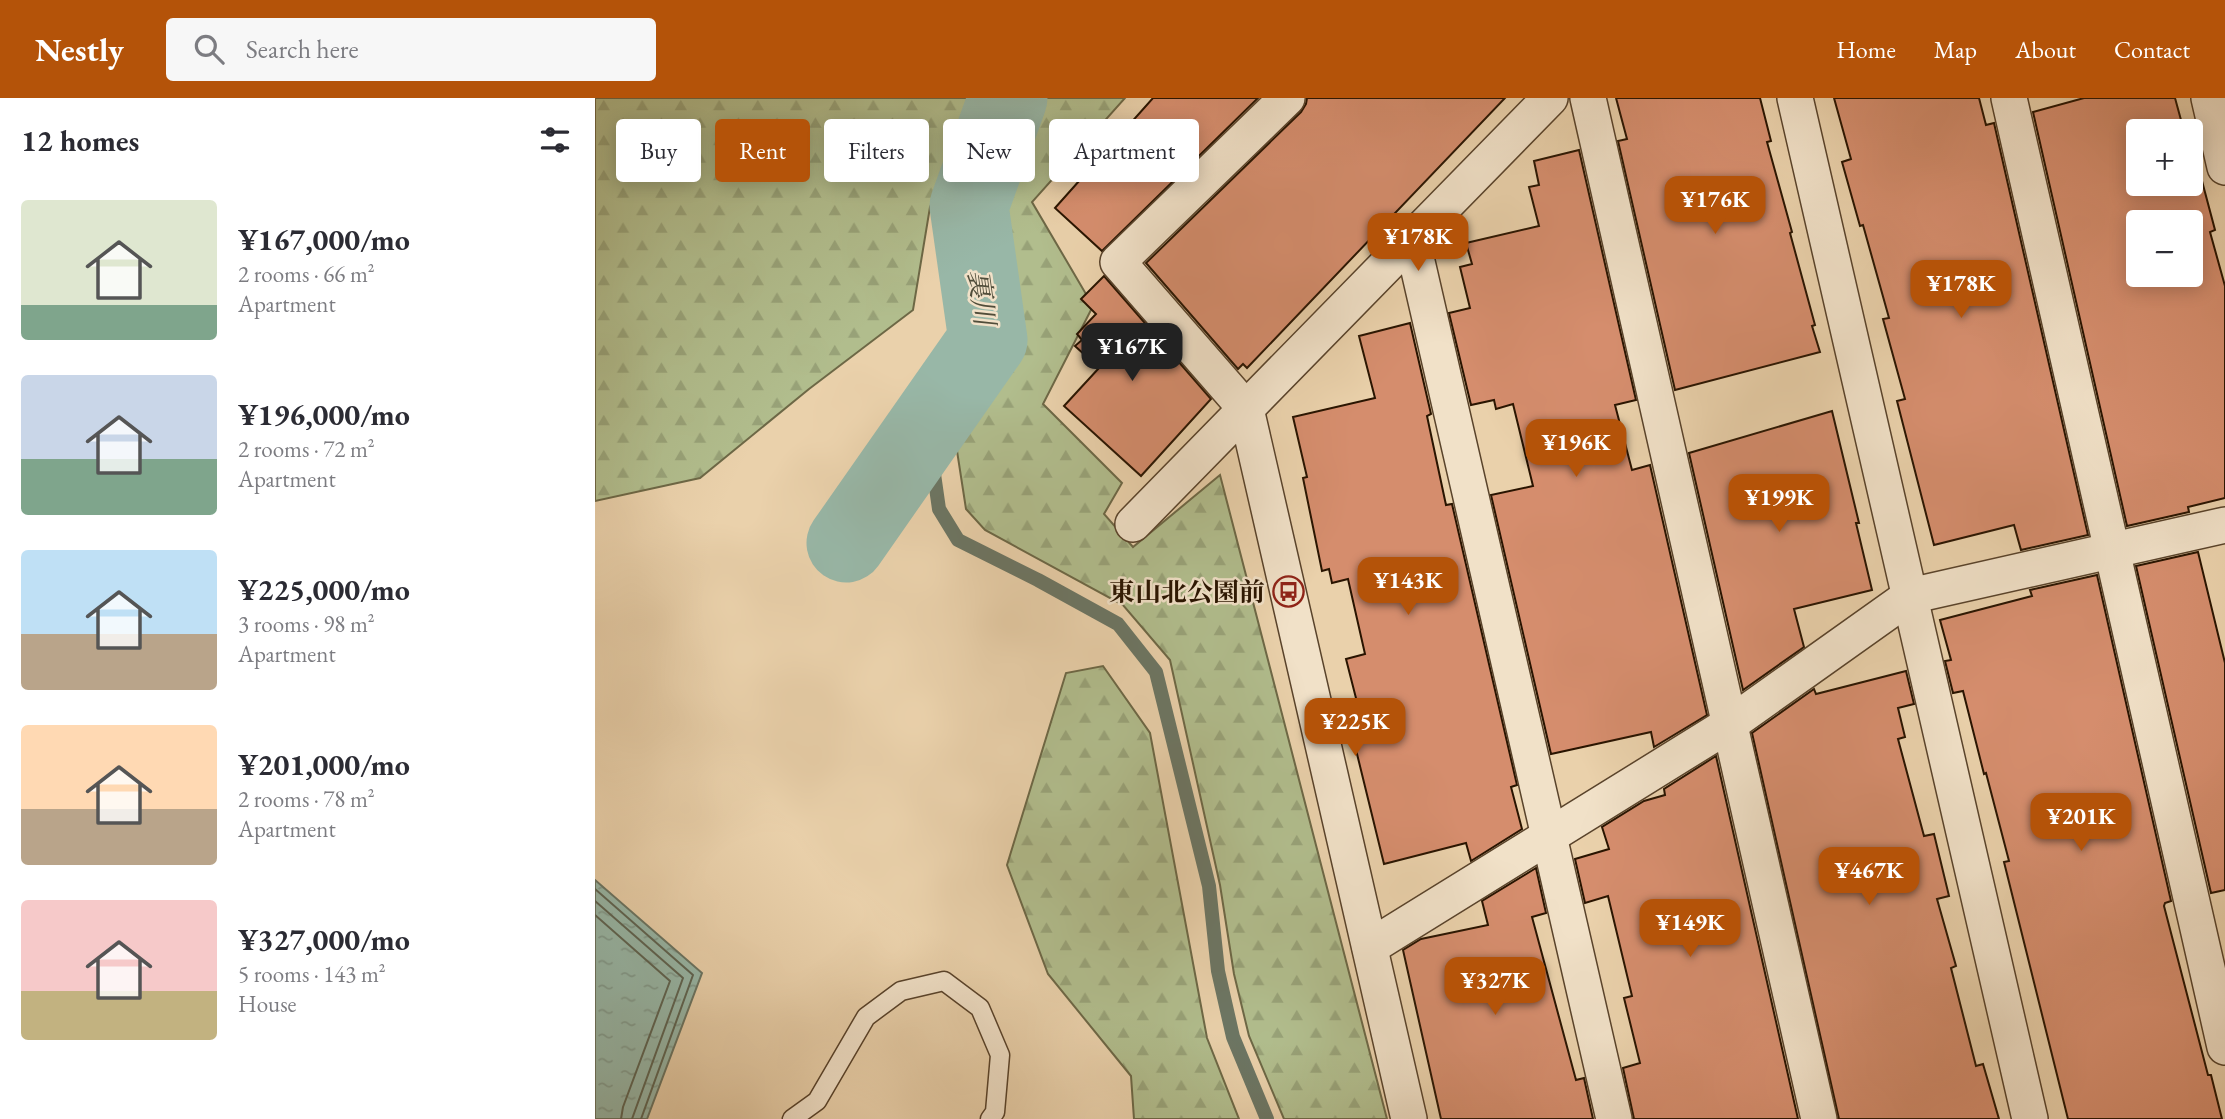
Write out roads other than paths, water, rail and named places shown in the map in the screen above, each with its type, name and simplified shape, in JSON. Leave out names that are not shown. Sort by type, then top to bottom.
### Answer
[{"type":"street","points":[[1287,98],[1118,262],[1246,409],[1409,1119]]},
{"type":"street","points":[[1133,524],[1551,98]]},
{"type":"street","points":[[1588,98],[1819,1119]]},
{"type":"street","points":[[1795,98],[2030,1119]]},
{"type":"street","points":[[2009,98],[2225,1047]]},
{"type":"street","points":[[2209,98],[2225,167]]},
{"type":"street","points":[[1412,240],[1614,1119]]},
{"type":"street","points":[[1370,947],[1730,724],[1910,596],[2225,524]]},
{"type":"lane","points":[[792,1119],[817,1101],[866,1017],[901,992],[944,981],[980,1008],[1000,1055],[995,1112],[990,1119]]},
{"type":"water","points":[[595,880],[702,973],[647,1119],[595,1119]]},
{"type":"waterway","name":"裏川","points":[[846,543],[988,340],[969,206],[1008,98]]},
{"type":"waterway","points":[[932,421],[934,474],[939,509],[958,540],[1118,624],[1156,672],[1209,886],[1218,971],[1233,1037],[1267,1119]]},
{"type":"place","name":"東山北公園前","points":[[1288,592]]}]
